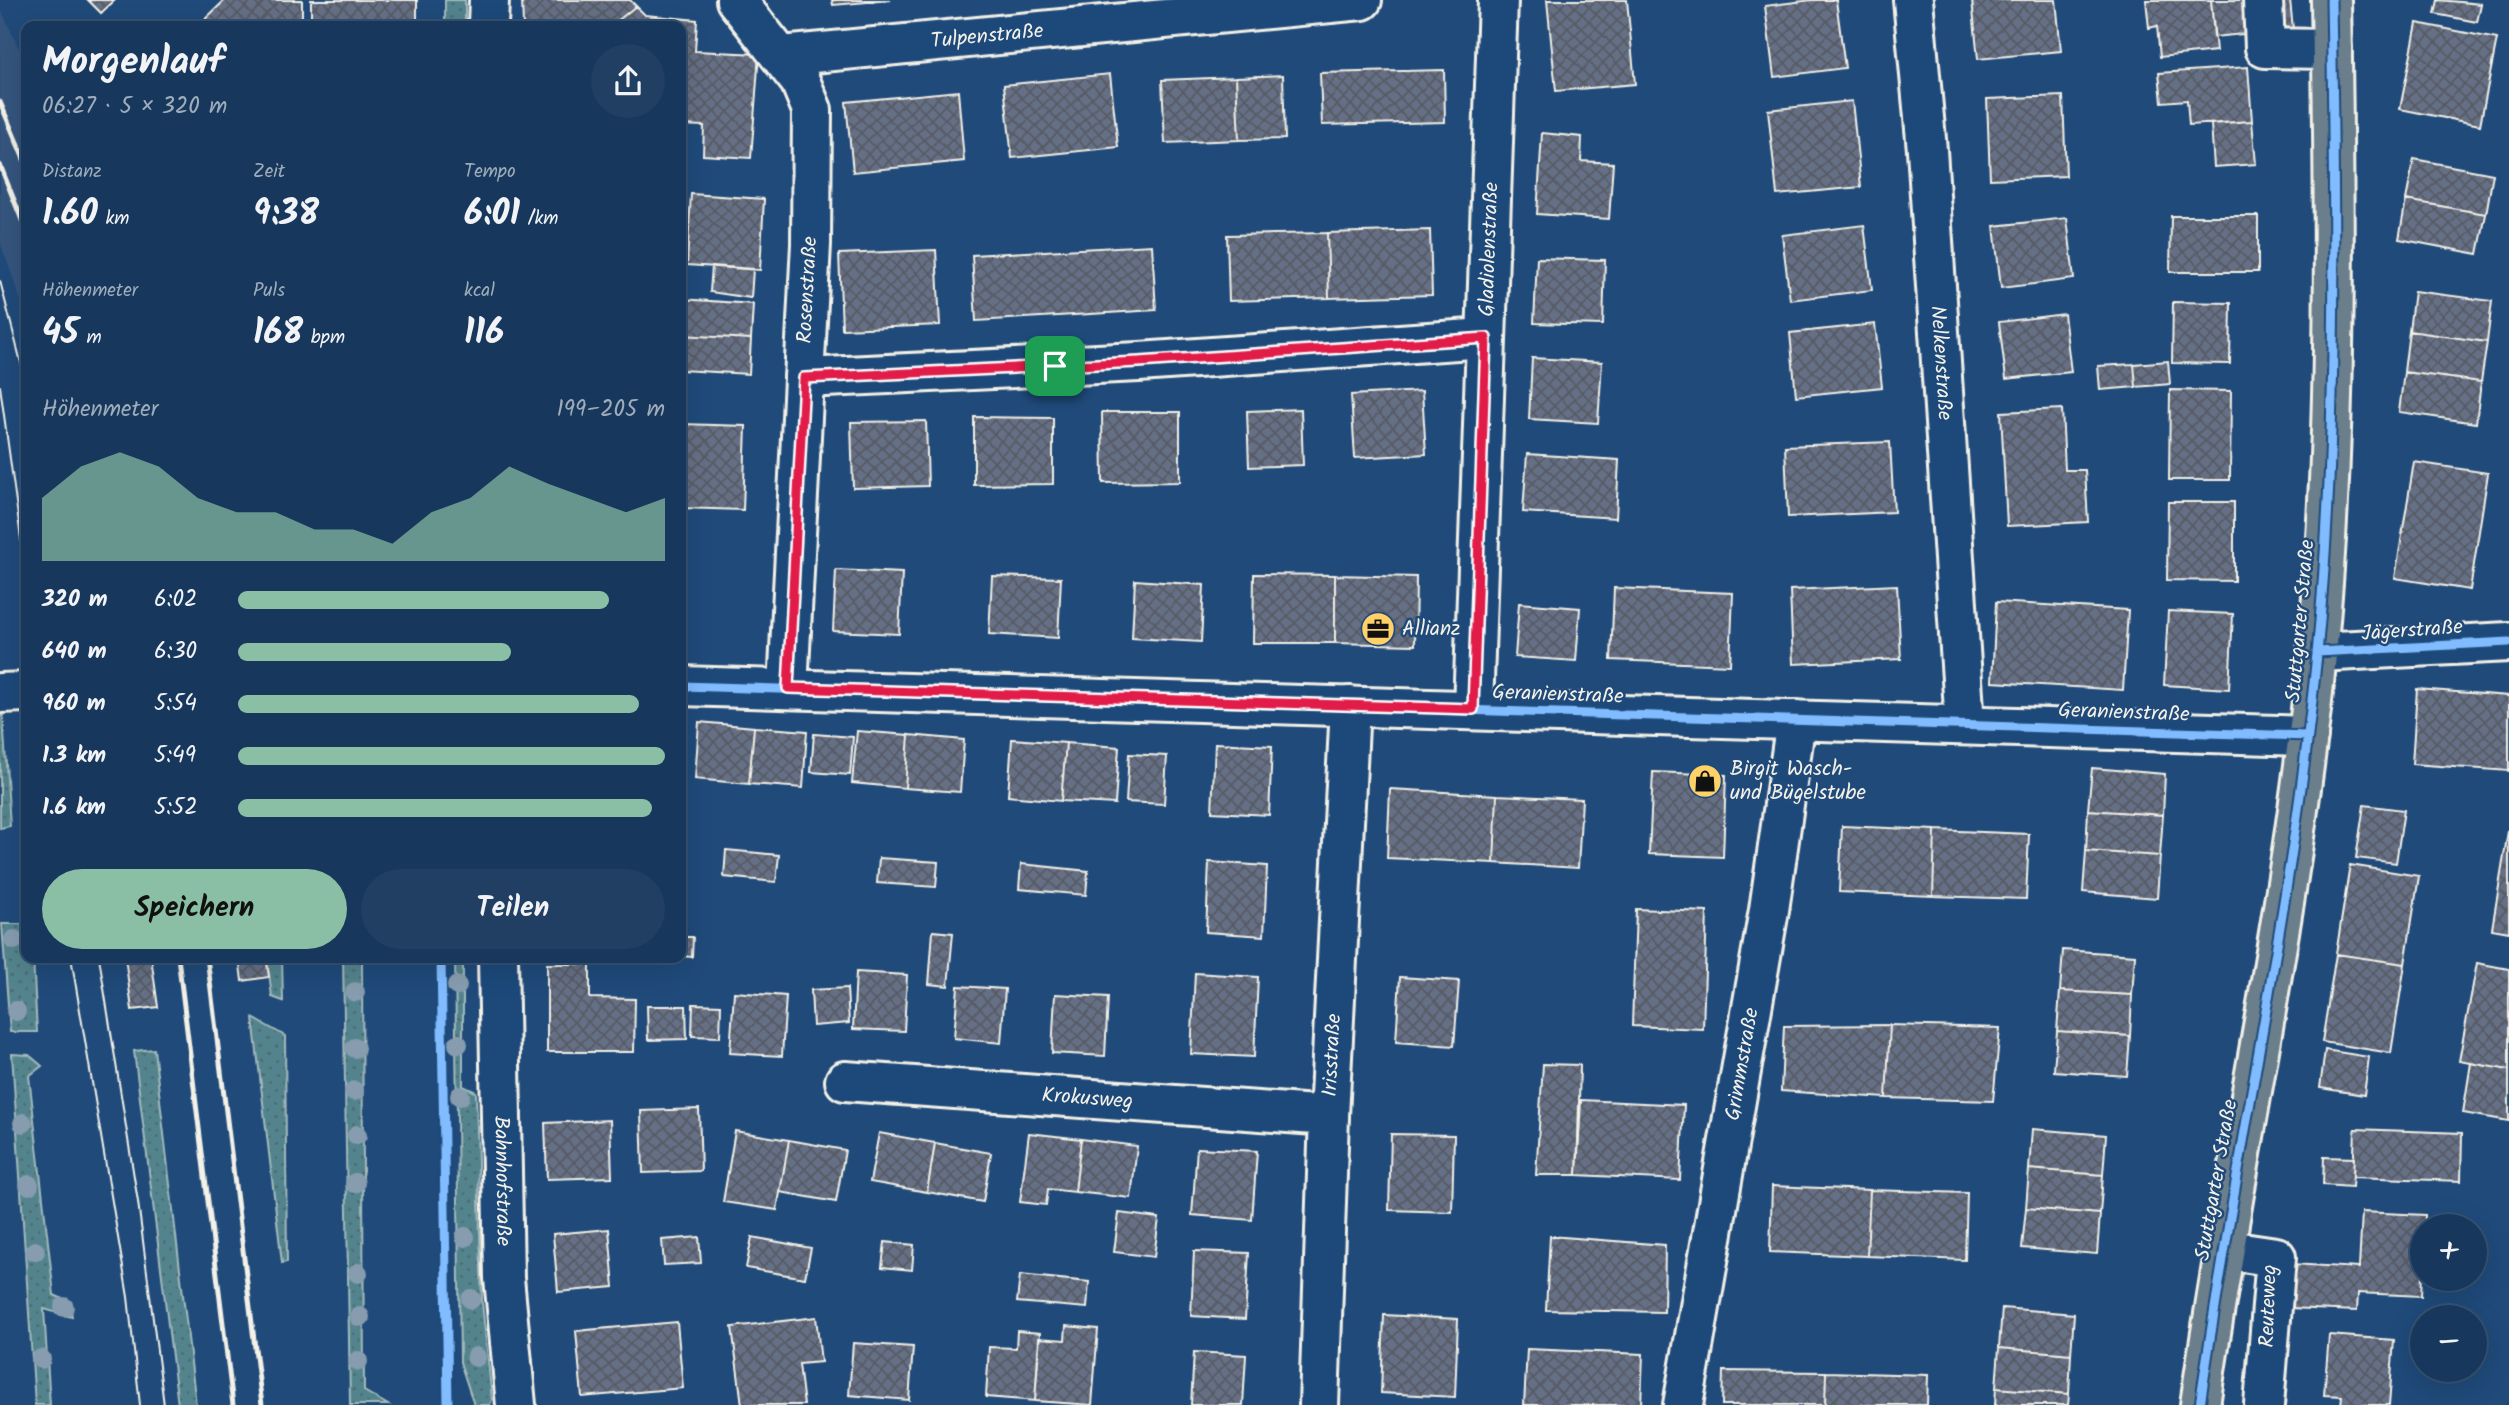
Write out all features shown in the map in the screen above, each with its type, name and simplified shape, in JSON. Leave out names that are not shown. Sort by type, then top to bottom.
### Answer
[{"type":"main road","name":"Stuttgarter Straße","points":[[2200,1405],[2222,1249],[2276,942],[2308,737],[2317,652],[2328,517],[2332,373],[2331,0]]},
{"type":"street","points":[[488,21],[489,0]]},
{"type":"street","name":"Rosenstraße","points":[[736,0],[800,81],[812,110],[811,244],[788,688]]},
{"type":"street","name":"Tulpenstraße","points":[[782,56],[1362,0]]},
{"type":"street","name":"Gladiolenstraße","points":[[1473,709],[1498,0]]},
{"type":"street","name":"Nelkenstraße","points":[[1913,0],[1928,164],[1965,725]]},
{"type":"street","points":[[2263,0],[2265,48],[2332,48]]},
{"type":"street","points":[[804,378],[1139,362],[1486,338]]},
{"type":"street","name":"Jägerstraße","points":[[2317,652],[2509,642]]},
{"type":"street","name":"Geranienstraße","points":[[686,686],[2308,737]]},
{"type":"street","points":[[0,693],[21,692]]},
{"type":"street","name":"Irisstraße","points":[[1320,1405],[1329,1116],[1349,705]]},
{"type":"street","name":"Grimmstraße","points":[[1683,1405],[1769,910],[1796,720]]},
{"type":"street","name":"Bahnhofstraße","points":[[498,963],[503,1278],[516,1405]]},
{"type":"street","name":"Krokusweg","points":[[845,1081],[1329,1116]]},
{"type":"street","name":"Reuteweg","points":[[2222,1249],[2276,1257],[2264,1405]]},
{"type":"shaded area","points":[[0,7],[21,53],[21,301],[0,242]]},
{"type":"green space","points":[[445,0],[465,0],[465,21],[445,21]]},
{"type":"green space","points":[[0,716],[3,716],[10,826],[0,828]]},
{"type":"green space","points":[[2,924],[21,924],[21,963],[33,963],[37,1032],[10,1032]]},
{"type":"green space","points":[[268,963],[282,963],[283,1001],[272,997]]},
{"type":"green space","points":[[343,963],[362,963],[364,1391],[388,1405],[350,1405]]},
{"type":"green space","points":[[455,963],[463,963],[463,1086],[476,1092],[482,1302],[492,1399],[490,1405],[474,1405],[460,1362]]},
{"type":"green space","points":[[253,1018],[285,1036],[287,1262],[282,1263]]},
{"type":"green space","points":[[154,1049],[196,1405],[178,1405],[134,1051]]},
{"type":"green space","points":[[12,1054],[29,1055],[42,1066],[29,1076],[54,1295],[70,1302],[72,1317],[44,1309],[50,1405],[35,1405]]},
{"type":"building","points":[[88,0],[115,0],[101,13]]},
{"type":"building","points":[[225,0],[302,0],[302,21],[203,21]]},
{"type":"building","points":[[311,0],[417,0],[417,21],[311,21]]},
{"type":"building","points":[[522,0],[630,0],[636,6],[617,21],[523,21]]},
{"type":"building","points":[[832,0],[891,0],[833,5]]},
{"type":"building","points":[[1547,0],[1627,0],[1635,84],[1556,91]]},
{"type":"building","points":[[1836,0],[1845,68],[1774,77],[1765,6]]},
{"type":"building","points":[[1972,0],[2056,0],[2061,51],[1978,59]]},
{"type":"building","points":[[2146,0],[2211,0],[2216,51],[2160,57],[2157,26],[2149,28]]},
{"type":"building","points":[[2211,0],[2290,0],[2293,29],[2214,37]]},
{"type":"building","points":[[2438,0],[2481,4],[2477,22],[2435,14]]},
{"type":"building","points":[[636,6],[645,15],[697,20],[695,51],[759,54],[751,158],[703,155],[704,126],[686,125],[686,21],[617,21]]},
{"type":"building","points":[[2417,23],[2497,39],[2480,125],[2400,109]]},
{"type":"building","points":[[2248,67],[2252,121],[2189,125],[2187,100],[2162,102],[2159,73]]},
{"type":"building","points":[[1444,70],[1445,122],[1322,125],[1320,73]]},
{"type":"building","points":[[1110,74],[1118,147],[1012,158],[1004,85]]},
{"type":"building","points":[[1283,75],[1285,139],[1239,140],[1236,77]]},
{"type":"building","points":[[1236,77],[1239,140],[1165,143],[1162,80]]},
{"type":"building","points":[[958,91],[964,161],[853,172],[846,102]]},
{"type":"building","points":[[2063,96],[2066,176],[1990,179],[1987,99]]},
{"type":"building","points":[[1852,101],[1861,187],[1777,195],[1768,110]]},
{"type":"building","points":[[2252,121],[2256,164],[2214,167],[2211,124]]},
{"type":"building","points":[[1542,133],[1582,137],[1581,161],[1613,163],[1609,219],[1537,214]]},
{"type":"building","points":[[2414,159],[2493,174],[2486,214],[2406,200]]},
{"type":"building","points":[[691,194],[764,199],[760,270],[687,265]]},
{"type":"building","points":[[2406,200],[2486,214],[2478,254],[2399,239]]},
{"type":"building","points":[[2171,216],[2258,216],[2258,272],[2170,272]]},
{"type":"building","points":[[2067,218],[2074,279],[2001,288],[1994,226]]},
{"type":"building","points":[[1864,225],[1872,290],[1790,300],[1782,235]]},
{"type":"building","points":[[1430,230],[1432,295],[1329,298],[1327,233]]},
{"type":"building","points":[[1327,233],[1329,298],[1229,301],[1227,235]]},
{"type":"building","points":[[1152,245],[1156,310],[976,321],[972,255]]},
{"type":"building","points":[[936,250],[940,325],[842,329],[839,254]]},
{"type":"building","points":[[1537,258],[1605,260],[1603,325],[1534,323]]},
{"type":"building","points":[[712,266],[753,269],[751,298],[710,292]]},
{"type":"building","points":[[2414,291],[2492,301],[2487,342],[2409,331]]},
{"type":"building","points":[[686,299],[753,304],[751,339],[686,335]]},
{"type":"building","points":[[2173,302],[2231,303],[2230,364],[2172,363]]},
{"type":"building","points":[[2064,314],[2071,372],[2006,379],[1999,322]]},
{"type":"building","points":[[1875,324],[1882,387],[1796,396],[1790,333]]},
{"type":"building","points":[[2409,331],[2487,342],[2481,382],[2404,372]]},
{"type":"building","points":[[686,335],[751,339],[749,374],[686,370]]},
{"type":"building","points":[[1532,358],[1602,362],[1598,423],[1529,419]]},
{"type":"building","points":[[2168,361],[2170,384],[2136,387],[2134,364]]},
{"type":"building","points":[[2134,364],[2136,387],[2100,390],[2098,366]]},
{"type":"building","points":[[2404,372],[2481,382],[2476,423],[2399,412]]},
{"type":"building","points":[[2170,390],[2231,391],[2230,480],[2169,480]]},
{"type":"building","points":[[1422,391],[1426,454],[1355,458],[1351,395]]},
{"type":"building","points":[[1301,409],[1303,465],[1249,467],[1247,411]]},
{"type":"building","points":[[2062,409],[2065,470],[2085,470],[2088,522],[2007,526],[2001,412]]},
{"type":"building","points":[[1102,412],[1180,412],[1180,482],[1103,483]]},
{"type":"building","points":[[974,417],[1053,418],[1053,484],[974,485]]},
{"type":"building","points":[[926,421],[928,486],[853,488],[851,422]]},
{"type":"building","points":[[686,424],[746,426],[743,510],[686,508]]},
{"type":"building","points":[[1890,442],[1894,512],[1788,517],[1785,446]]},
{"type":"building","points":[[1527,454],[1619,460],[1616,518],[1523,512]]},
{"type":"building","points":[[2414,462],[2488,473],[2470,590],[2395,578]]},
{"type":"building","points":[[2168,502],[2234,502],[2234,581],[2167,580]]},
{"type":"building","points":[[836,570],[902,573],[899,634],[833,631]]},
{"type":"building","points":[[1254,574],[1335,575],[1335,643],[1253,643]]},
{"type":"building","points":[[1335,575],[1416,577],[1415,645],[1335,643]]},
{"type":"building","points":[[992,576],[1061,578],[1058,638],[989,634]]},
{"type":"building","points":[[1135,580],[1204,585],[1201,642],[1132,638]]},
{"type":"building","points":[[1897,585],[1901,659],[1793,664],[1790,590]]},
{"type":"building","points":[[1614,588],[1733,593],[1730,665],[1611,660]]},
{"type":"building","points":[[1996,602],[2128,610],[2123,690],[1992,682]]},
{"type":"building","points":[[1519,603],[1580,608],[1576,661],[1515,657]]},
{"type":"building","points":[[2168,611],[2233,614],[2229,689],[2164,685]]},
{"type":"building","points":[[2417,689],[2509,696],[2509,771],[2412,764]]},
{"type":"building","points":[[699,722],[754,727],[749,784],[695,779]]},
{"type":"building","points":[[754,727],[807,731],[803,788],[749,784]]},
{"type":"building","points":[[857,731],[909,735],[905,788],[852,783]]},
{"type":"building","points":[[814,734],[853,737],[850,775],[811,772]]},
{"type":"building","points":[[909,735],[964,740],[960,792],[905,788]]},
{"type":"building","points":[[1012,739],[1066,743],[1061,801],[1008,796]]},
{"type":"building","points":[[1066,743],[1119,747],[1115,804],[1061,801]]},
{"type":"building","points":[[1215,743],[1272,746],[1269,815],[1212,812]]},
{"type":"building","points":[[1129,754],[1167,756],[1164,804],[1126,802]]},
{"type":"building","points":[[2092,768],[2165,774],[2163,815],[2088,810]]},
{"type":"building","points":[[1653,772],[1726,775],[1723,857],[1649,854]]},
{"type":"building","points":[[1390,789],[1497,795],[1494,863],[1387,858]]},
{"type":"building","points":[[1497,795],[1582,799],[1578,868],[1494,863]]},
{"type":"building","points":[[2364,805],[2404,810],[2396,863],[2356,858]]},
{"type":"building","points":[[2088,810],[2163,815],[2160,856],[2086,851]]},
{"type":"building","points":[[1842,826],[1935,830],[1933,896],[1839,892]]},
{"type":"building","points":[[1935,830],[2029,834],[2026,899],[1933,896]]},
{"type":"building","points":[[2509,832],[2509,932],[2492,929]]},
{"type":"building","points":[[726,850],[779,855],[776,882],[724,877]]},
{"type":"building","points":[[2086,851],[2160,856],[2157,898],[2083,892]]},
{"type":"building","points":[[879,858],[938,862],[936,887],[877,883]]},
{"type":"building","points":[[1209,862],[1267,866],[1264,936],[1206,932]]},
{"type":"building","points":[[1021,864],[1088,871],[1086,895],[1019,889]]},
{"type":"building","points":[[2350,865],[2419,876],[2405,964],[2336,954]]},
{"type":"building","points":[[1636,909],[1707,912],[1703,1029],[1632,1026]]},
{"type":"building","points":[[933,931],[953,933],[948,986],[929,984]]},
{"type":"building","points":[[686,937],[693,937],[692,957],[686,956]]},
{"type":"building","points":[[2063,950],[2135,955],[2132,995],[2060,991]]},
{"type":"building","points":[[2336,954],[2405,964],[2391,1053],[2322,1042]]},
{"type":"building","points":[[126,963],[152,963],[158,1007],[132,1010]]},
{"type":"building","points":[[240,963],[267,963],[269,977],[242,981]]},
{"type":"building","points":[[2477,963],[2509,969],[2509,1070],[2459,1061]]},
{"type":"building","points":[[547,964],[590,964],[590,998],[635,999],[634,1052],[547,1052]]},
{"type":"building","points":[[856,972],[907,975],[904,1031],[853,1029]]},
{"type":"building","points":[[1195,973],[1258,977],[1254,1057],[1191,1054]]},
{"type":"building","points":[[1400,977],[1459,981],[1454,1046],[1396,1042]]},
{"type":"building","points":[[958,986],[1005,989],[1001,1043],[954,1038]]},
{"type":"building","points":[[847,988],[849,1023],[813,1026],[811,990]]},
{"type":"building","points":[[2060,991],[2132,995],[2130,1036],[2057,1031]]},
{"type":"building","points":[[734,992],[786,996],[782,1056],[730,1053]]},
{"type":"building","points":[[1055,994],[1108,997],[1105,1056],[1052,1053]]},
{"type":"building","points":[[693,1004],[721,1005],[720,1037],[692,1036]]},
{"type":"building","points":[[647,1006],[686,1006],[687,1039],[648,1040]]},
{"type":"building","points":[[1890,1025],[2000,1028],[1993,1101],[1886,1098]]},
{"type":"building","points":[[1890,1025],[1886,1098],[1781,1091],[1784,1026]]},
{"type":"building","points":[[2057,1031],[2130,1036],[2127,1076],[2054,1071]]},
{"type":"building","points":[[2325,1050],[2369,1057],[2364,1095],[2320,1088]]},
{"type":"building","points":[[2471,1063],[2509,1070],[2509,1121],[2463,1113]]},
{"type":"building","points":[[1543,1064],[1580,1065],[1577,1175],[1536,1175]]},
{"type":"building","points":[[1581,1100],[1684,1105],[1680,1180],[1577,1175]]},
{"type":"building","points":[[699,1109],[701,1171],[643,1173],[641,1111]]},
{"type":"building","points":[[610,1120],[612,1177],[547,1179],[545,1123]]},
{"type":"building","points":[[2032,1129],[2106,1135],[2103,1175],[2029,1169]]},
{"type":"building","points":[[2355,1129],[2462,1133],[2461,1181],[2353,1177]]},
{"type":"building","points":[[735,1131],[789,1140],[777,1210],[723,1202]]},
{"type":"building","points":[[879,1133],[935,1143],[927,1192],[870,1182]]},
{"type":"building","points":[[1029,1133],[1081,1139],[1075,1192],[1048,1189],[1046,1205],[1020,1202]]},
{"type":"building","points":[[1391,1134],[1454,1135],[1452,1212],[1389,1210]]},
{"type":"building","points":[[1081,1139],[1137,1146],[1131,1198],[1075,1192]]},
{"type":"building","points":[[789,1140],[845,1150],[836,1202],[780,1192]]},
{"type":"building","points":[[935,1143],[991,1153],[983,1202],[927,1192]]},
{"type":"building","points":[[1197,1148],[1257,1151],[1252,1220],[1192,1215]]},
{"type":"building","points":[[2324,1157],[2354,1158],[2352,1187],[2323,1185]]},
{"type":"building","points":[[2029,1169],[2103,1175],[2100,1214],[2026,1208]]},
{"type":"building","points":[[1772,1186],[1870,1190],[1867,1256],[1770,1252]]},
{"type":"building","points":[[1870,1190],[1967,1193],[1965,1260],[1867,1256]]},
{"type":"building","points":[[2026,1208],[2100,1214],[2097,1254],[2022,1248]]},
{"type":"building","points":[[2362,1212],[2410,1214],[2410,1291],[2421,1291],[2421,1296],[2358,1293],[2357,1311],[2290,1308],[2292,1264],[2359,1268]]},
{"type":"building","points":[[1119,1213],[1159,1218],[1154,1257],[1114,1252]]},
{"type":"building","points":[[609,1229],[614,1287],[558,1292],[553,1234]]},
{"type":"building","points":[[1550,1236],[1665,1245],[1664,1312],[1546,1310]]},
{"type":"building","points":[[699,1237],[701,1263],[664,1265],[662,1240]]},
{"type":"building","points":[[752,1237],[811,1248],[805,1278],[746,1268]]},
{"type":"building","points":[[885,1242],[914,1245],[912,1270],[882,1267]]},
{"type":"building","points":[[1194,1251],[1249,1253],[1245,1319],[1191,1316]]},
{"type":"building","points":[[1020,1275],[1089,1282],[1087,1308],[1017,1302]]},
{"type":"building","points":[[2002,1308],[2074,1314],[2071,1354],[1999,1348]]},
{"type":"building","points":[[1384,1315],[1458,1319],[1455,1397],[1381,1393]]},
{"type":"building","points":[[816,1317],[821,1362],[799,1364],[804,1405],[742,1405],[732,1327]]},
{"type":"building","points":[[677,1322],[683,1388],[582,1397],[576,1331]]},
{"type":"building","points":[[1066,1326],[1098,1329],[1092,1405],[1035,1401],[1039,1338],[1065,1340]]},
{"type":"building","points":[[1017,1331],[1040,1333],[1035,1401],[986,1397],[989,1347],[1016,1348]]},
{"type":"building","points":[[2329,1335],[2394,1340],[2389,1405],[2341,1405],[2342,1396],[2324,1395]]},
{"type":"building","points":[[853,1343],[913,1347],[909,1400],[849,1395]]},
{"type":"building","points":[[1999,1348],[2071,1354],[2069,1394],[1996,1388]]},
{"type":"building","points":[[1527,1349],[1643,1354],[1641,1405],[1524,1405]]},
{"type":"building","points":[[1194,1352],[1246,1355],[1243,1405],[1191,1405]]},
{"type":"building","points":[[1723,1371],[1826,1372],[1825,1405],[1722,1405]]},
{"type":"building","points":[[1826,1372],[1928,1375],[1927,1405],[1825,1405]]},
{"type":"building","points":[[1996,1388],[2069,1394],[2068,1405],[1995,1405]]},
{"type":"tram line","points":[[0,281],[21,363]]},
{"type":"tram line","points":[[0,386],[21,539]]},
{"type":"tram line","points":[[72,963],[128,1297],[140,1405]]},
{"type":"tram line","points":[[100,963],[138,1202],[164,1405]]},
{"type":"railway","points":[[0,102],[21,152]]},
{"type":"railway","points":[[0,165],[21,218]]},
{"type":"railway","points":[[179,963],[233,1405]]},
{"type":"railway","points":[[208,963],[262,1405]]},
{"type":"cycle path","points":[[2200,1405],[2293,842],[2317,654],[2332,409],[2334,245],[2331,0]]},
{"type":"cycle path","points":[[2317,652],[2509,642]]},
{"type":"cycle path","points":[[686,686],[2308,736]]},
{"type":"cycle path","points":[[441,963],[448,1405]]},
{"type":"place","name":"Allianz","points":[[1378,629]]},
{"type":"place","name":"Birgit Wasch- und Bügelstube","points":[[1705,781]]},
{"type":"route","points":[[1486,338],[1473,709],[788,688],[804,378],[1055,366],[1486,338]]}]
